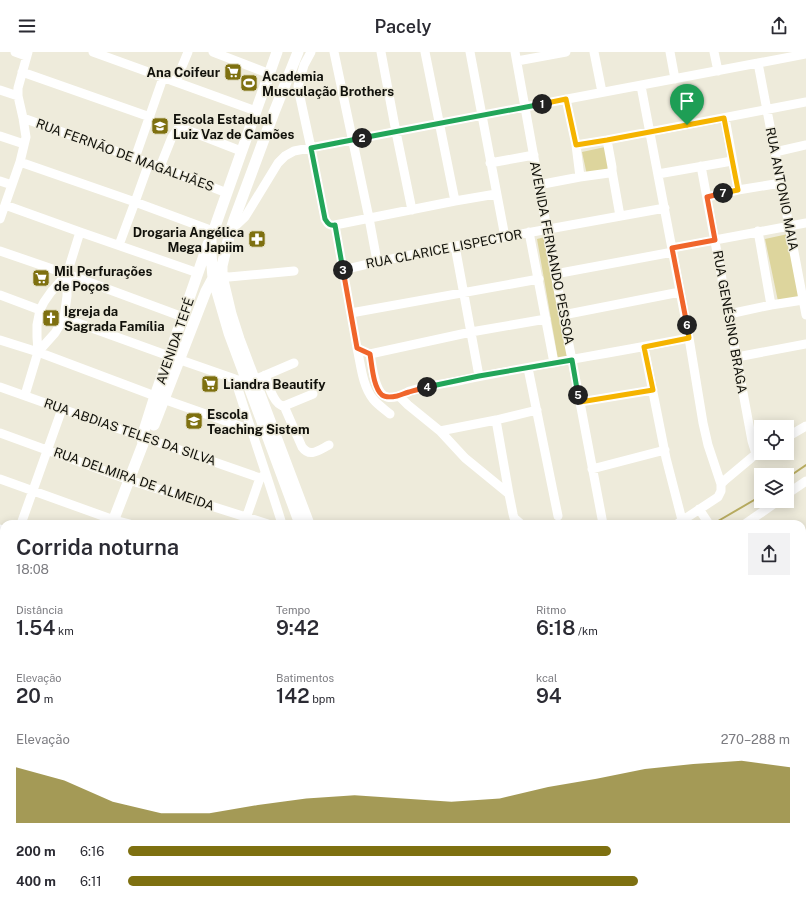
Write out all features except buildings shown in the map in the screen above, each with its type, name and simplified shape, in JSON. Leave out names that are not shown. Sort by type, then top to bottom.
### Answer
[{"type":"main road","name":"AVENIDA TEFÉ","points":[[114,520],[173,358],[183,317],[207,246],[277,52]]},
{"type":"main road","points":[[217,277],[222,266],[230,232],[298,52]]},
{"type":"main road","points":[[212,235],[211,260],[217,277],[228,333],[255,379],[308,520]]},
{"type":"main road","name":"AVENIDA TEFÉ","points":[[173,358],[206,291],[217,277]]},
{"type":"main road","points":[[255,379],[299,520]]},
{"type":"street","points":[[0,219],[20,162],[26,136],[24,118],[18,96],[18,88],[27,54],[15,52]]},
{"type":"street","points":[[93,52],[256,111]]},
{"type":"street","points":[[176,81],[188,52]]},
{"type":"street","points":[[213,52],[270,74]]},
{"type":"street","points":[[311,52],[304,65],[298,86],[325,219],[328,224],[331,226],[496,194]]},
{"type":"street","points":[[334,52],[377,262]]},
{"type":"street","points":[[381,52],[412,210]]},
{"type":"street","points":[[425,52],[455,201]]},
{"type":"street","points":[[470,52],[505,237]]},
{"type":"street","points":[[516,57],[566,52]]},
{"type":"street","points":[[594,52],[602,92]]},
{"type":"street","points":[[670,52],[675,79]]},
{"type":"street","points":[[714,52],[718,71]]},
{"type":"street","points":[[230,232],[245,217],[278,163],[285,156],[294,151],[806,54]]},
{"type":"street","name":"AVENIDA FERNANDO PESSOA","points":[[516,57],[546,229],[602,520]]},
{"type":"street","name":"RUA ANTONIO MAIA","points":[[758,63],[788,226],[802,268],[803,300],[806,315]]},
{"type":"street","points":[[22,72],[150,117]]},
{"type":"street","points":[[135,158],[163,78]]},
{"type":"street","points":[[641,86],[708,445],[721,484],[721,491],[718,496],[701,512],[683,520]]},
{"type":"street","points":[[0,90],[18,96]]},
{"type":"street","points":[[566,99],[576,145],[580,177]]},
{"type":"street","points":[[576,145],[806,102]]},
{"type":"street","name":"RUA FERNÃO DE MAGALHÃES","points":[[24,118],[227,193]]},
{"type":"street","points":[[724,118],[738,190]]},
{"type":"street","points":[[160,167],[172,137],[177,130],[182,129],[241,151]]},
{"type":"street","points":[[0,136],[24,144]]},
{"type":"street","points":[[607,140],[620,216]]},
{"type":"street","points":[[775,152],[806,146]]},
{"type":"street","points":[[490,163],[534,155]]},
{"type":"street","points":[[658,174],[732,161]]},
{"type":"street","points":[[20,162],[135,202],[212,235]]},
{"type":"street","points":[[119,245],[149,163]]},
{"type":"street","name":"RUA GENÉSINO BRAGA","points":[[701,166],[737,357],[754,435]]},
{"type":"street","points":[[538,185],[609,173],[612,171]]},
{"type":"street","points":[[0,181],[12,185]]},
{"type":"street","points":[[707,197],[781,183]]},
{"type":"street","points":[[5,205],[198,273]]},
{"type":"street","name":"RUA CLARICE LISPECTOR","points":[[343,270],[455,246],[664,208]]},
{"type":"street","points":[[555,274],[758,231],[806,223]]},
{"type":"street","points":[[335,225],[364,383],[366,389],[374,400],[390,414]]},
{"type":"street","points":[[758,231],[771,305]]},
{"type":"street","points":[[38,352],[55,334],[64,318],[67,296],[67,274],[80,232]]},
{"type":"street","points":[[530,232],[554,363]]},
{"type":"street","points":[[455,246],[479,376]]},
{"type":"street","points":[[0,251],[183,317]]},
{"type":"street","points":[[217,277],[294,271]]},
{"type":"street","points":[[25,395],[38,352],[36,337],[40,310],[44,302],[67,274]]},
{"type":"street","points":[[351,313],[538,279]]},
{"type":"street","points":[[563,315],[680,292]]},
{"type":"street","points":[[0,295],[40,310]]},
{"type":"street","points":[[729,314],[803,300]]},
{"type":"street","points":[[64,318],[235,379],[255,379],[294,363]]},
{"type":"street","points":[[357,348],[370,354],[471,332],[546,319]]},
{"type":"street","points":[[370,354],[374,378],[378,389],[387,397],[399,396],[415,390],[479,376],[689,338]]},
{"type":"street","points":[[0,340],[38,352],[159,398],[251,430]]},
{"type":"street","points":[[737,357],[806,344]]},
{"type":"street","points":[[644,347],[679,520]]},
{"type":"street","points":[[528,368],[558,516]]},
{"type":"street","points":[[235,379],[251,430],[263,476],[280,520]]},
{"type":"street","points":[[255,379],[274,397],[277,404],[281,406],[312,394]]},
{"type":"street","name":"RUA ABDIAS TELES DA SILVA","points":[[0,387],[144,440],[263,476]]},
{"type":"street","points":[[580,402],[653,390]]},
{"type":"street","points":[[399,396],[440,431],[465,458],[509,494]]},
{"type":"street","points":[[284,406],[304,450],[310,453],[318,451],[329,445]]},
{"type":"street","points":[[22,520],[62,409]]},
{"type":"street","points":[[440,431],[537,410]]},
{"type":"street","points":[[496,420],[513,514],[516,520]]},
{"type":"street","points":[[794,433],[806,426]]},
{"type":"street","name":"RUA DELMIRA DE ALMEIDA","points":[[0,433],[245,520]]},
{"type":"street","points":[[592,469],[665,450]]},
{"type":"street","points":[[721,484],[754,456]]},
{"type":"street","points":[[245,520],[263,476]]},
{"type":"street","points":[[0,479],[108,520]]},
{"type":"street","points":[[794,489],[806,481]]},
{"type":"street","points":[[751,520],[768,508]]},
{"type":"street","points":[[701,512],[706,520]]},
{"type":"shaded area","points":[[605,147],[610,170],[587,175],[582,152]]},
{"type":"shaded area","points":[[788,234],[801,297],[778,301],[765,239]]},
{"type":"shaded area","points":[[545,237],[568,357],[558,359],[537,239]]},
{"type":"waterway","points":[[794,473],[806,465]]},
{"type":"waterway","points":[[720,520],[754,500]]},
{"type":"place","name":"Ana Coifeur","points":[[233,72]]},
{"type":"place","name":"Academia Musculação Brothers","points":[[249,83]]},
{"type":"place","name":"Escola Estadual Luiz Vaz de Camões","points":[[160,126]]},
{"type":"place","name":"Drogaria Angélica Mega Japiim","points":[[257,239]]},
{"type":"place","name":"Mil Perfurações de Poços","points":[[41,278]]},
{"type":"place","name":"Igreja da Sagrada Família","points":[[51,318]]},
{"type":"place","name":"Liandra Beautify","points":[[210,384]]},
{"type":"place","name":"Escola Teaching Sistem","points":[[194,421]]},
{"type":"route","points":[[566,99],[576,145],[687,125],[724,118],[738,190],[707,197],[715,240],[672,248],[689,338],[644,347],[653,390],[580,402],[572,360],[479,376],[410,391],[399,396],[387,397],[383,395],[378,389],[374,378],[370,354],[357,348],[335,225],[331,226],[325,219],[311,148],[566,99]]}]
